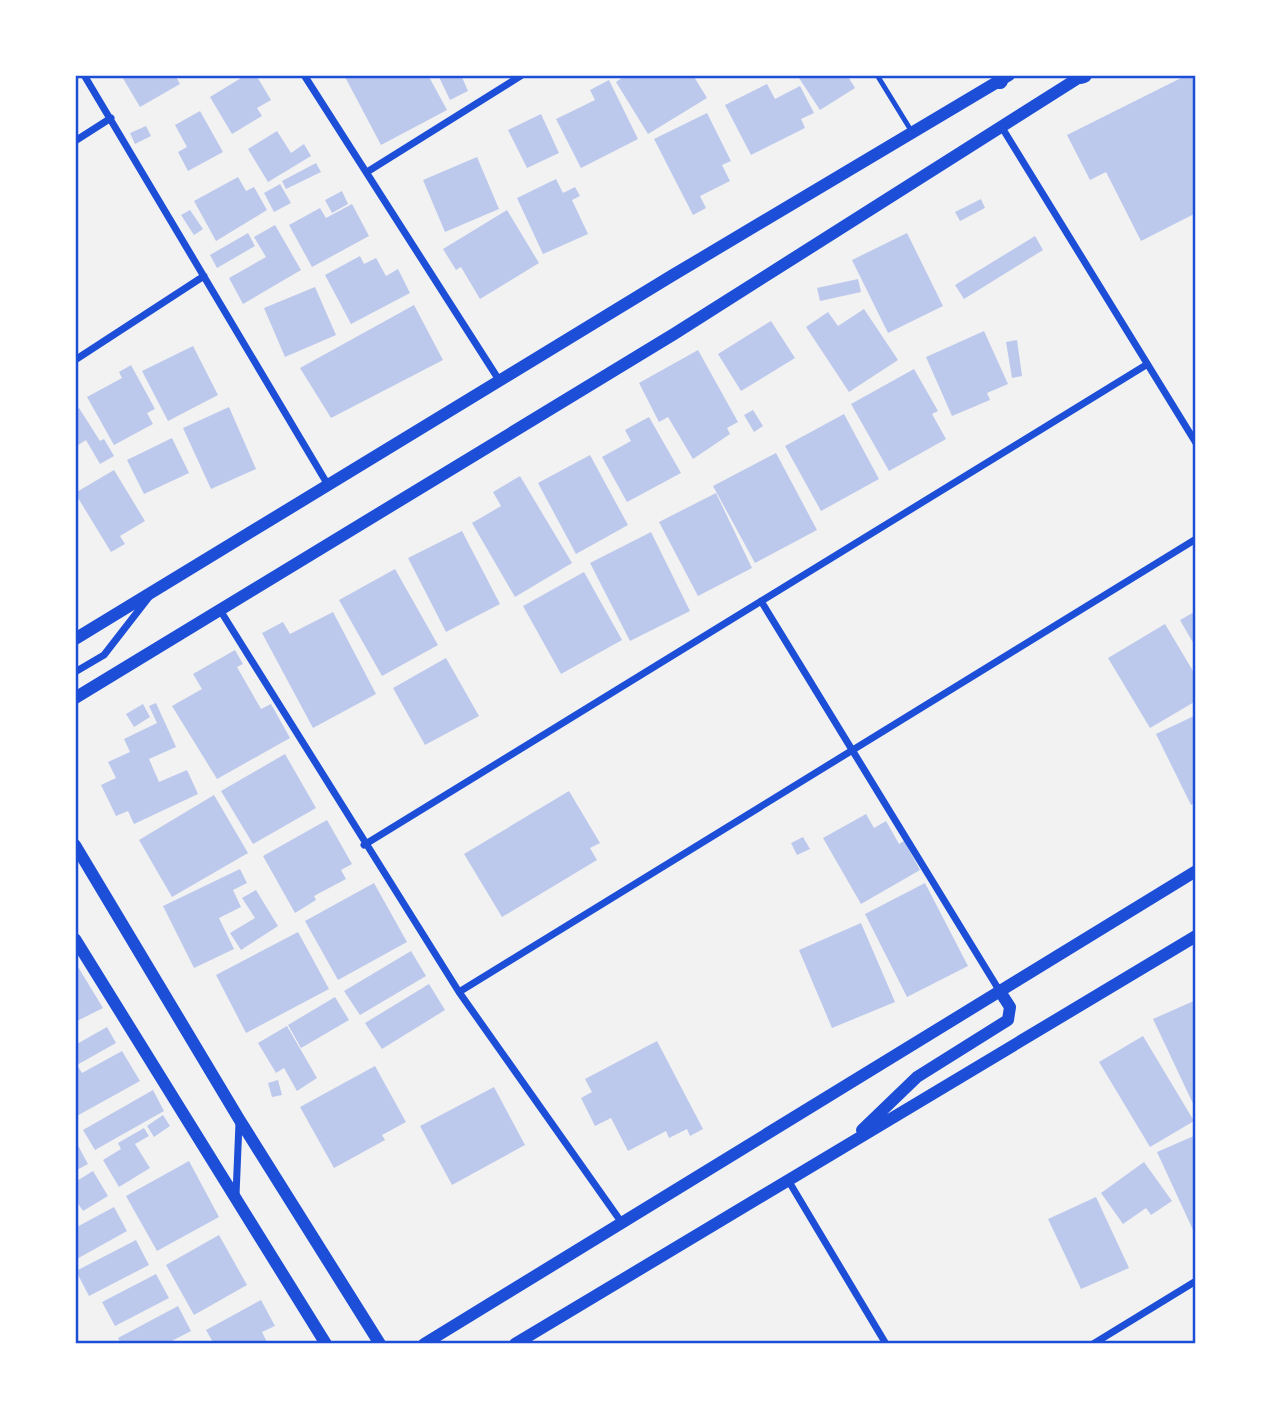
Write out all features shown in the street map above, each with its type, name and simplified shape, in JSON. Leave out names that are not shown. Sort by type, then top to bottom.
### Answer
[{"type":"street","points":[[84,75],[328,485]]},
{"type":"street","points":[[304,75],[499,380]]},
{"type":"street","points":[[367,172],[521,75]]},
{"type":"street","points":[[75,698],[674,334],[1082,76]]},
{"type":"street","points":[[75,639],[499,380],[914,134],[1003,77]]},
{"type":"street","points":[[75,141],[111,118]]},
{"type":"street","points":[[1001,126],[1196,443]]},
{"type":"street","points":[[75,360],[204,276]]},
{"type":"street","points":[[365,845],[1146,365]]},
{"type":"street","points":[[459,992],[1196,539]]},
{"type":"street","points":[[75,672],[104,654],[154,591]]},
{"type":"street","points":[[761,601],[1010,1007],[1008,1020],[917,1077],[847,1145]]},
{"type":"street","points":[[220,610],[459,992],[622,1223]]},
{"type":"street","points":[[75,845],[239,1119],[380,1344]]},
{"type":"street","points":[[424,1344],[1196,871]]},
{"type":"street","points":[[515,1344],[1196,936]]},
{"type":"street","points":[[75,939],[327,1344]]},
{"type":"street","points":[[235,1199],[239,1119]]},
{"type":"street","points":[[788,1180],[886,1344]]},
{"type":"street","points":[[1093,1344],[1196,1281]]},
{"type":"lane","points":[[877,75],[914,134]]},
{"type":"building","points":[[121,75],[175,75],[180,84],[140,107]]},
{"type":"building","points":[[246,75],[256,75],[271,100],[257,108],[262,116],[232,134],[210,97]]},
{"type":"building","points":[[344,75],[428,75],[447,110],[381,145]]},
{"type":"building","points":[[438,75],[461,75],[468,91],[450,100]]},
{"type":"building","points":[[626,75],[693,75],[707,98],[648,134],[616,82]]},
{"type":"building","points":[[797,75],[847,75],[855,88],[820,110]]},
{"type":"building","points":[[1187,75],[1196,75],[1196,213],[1141,241],[1106,172],[1090,180],[1067,135]]},
{"type":"building","points":[[609,80],[638,139],[581,168],[556,119],[595,100],[590,90]]},
{"type":"building","points":[[767,84],[775,99],[800,86],[814,113],[801,119],[805,128],[751,155],[725,105]]},
{"type":"building","points":[[200,111],[223,152],[188,171],[178,152],[187,147],[175,125]]},
{"type":"building","points":[[707,113],[731,161],[722,165],[730,181],[700,196],[706,208],[693,215],[654,139]]},
{"type":"building","points":[[541,114],[559,153],[527,168],[508,130]]},
{"type":"building","points":[[146,126],[151,136],[135,144],[130,133]]},
{"type":"building","points":[[277,131],[291,153],[304,144],[311,156],[268,182],[248,149]]},
{"type":"building","points":[[477,157],[499,209],[445,232],[423,180]]},
{"type":"building","points":[[316,163],[321,172],[286,189],[282,181]]},
{"type":"building","points":[[238,177],[246,191],[254,187],[267,210],[216,241],[194,201]]},
{"type":"building","points":[[556,179],[563,193],[575,187],[580,196],[572,200],[588,234],[543,254],[517,198]]},
{"type":"building","points":[[280,184],[291,203],[274,212],[264,193]]},
{"type":"building","points":[[342,191],[348,204],[332,213],[325,200]]},
{"type":"building","points":[[981,199],[985,208],[960,221],[955,212]]},
{"type":"building","points":[[352,204],[369,236],[312,267],[289,225],[320,208],[326,218]]},
{"type":"building","points":[[190,210],[203,229],[194,235],[181,215]]},
{"type":"building","points":[[507,210],[539,263],[480,299],[461,267],[456,270],[443,249]]},
{"type":"building","points":[[275,225],[301,270],[243,304],[229,278],[266,257],[254,237]]},
{"type":"building","points":[[248,233],[255,246],[217,268],[210,255]]},
{"type":"building","points":[[907,233],[943,306],[888,333],[852,260]]},
{"type":"building","points":[[1035,236],[1043,250],[964,299],[955,285]]},
{"type":"building","points":[[360,256],[364,264],[376,258],[386,276],[398,269],[410,293],[351,324],[325,275]]},
{"type":"building","points":[[858,279],[861,292],[820,301],[817,288]]},
{"type":"building","points":[[315,287],[336,335],[285,357],[264,308]]},
{"type":"building","points":[[414,305],[443,360],[331,418],[300,368]]},
{"type":"building","points":[[864,309],[898,360],[849,392],[806,327],[828,312],[838,326]]},
{"type":"building","points":[[771,321],[795,358],[741,391],[718,354]]},
{"type":"building","points":[[984,331],[1008,384],[987,393],[990,400],[952,416],[926,357]]},
{"type":"building","points":[[1017,340],[1022,376],[1012,378],[1006,342]]},
{"type":"building","points":[[193,346],[218,395],[168,421],[142,371]]},
{"type":"building","points":[[698,350],[738,422],[727,428],[730,434],[693,459],[668,417],[659,422],[639,383]]},
{"type":"building","points":[[131,365],[155,409],[147,413],[153,424],[114,445],[87,397],[122,378],[119,372]]},
{"type":"building","points":[[914,369],[938,411],[932,414],[946,439],[889,471],[851,404]]},
{"type":"building","points":[[229,407],[256,469],[211,489],[183,428]]},
{"type":"building","points":[[79,408],[100,441],[104,439],[114,456],[100,464],[86,440],[75,447],[75,411]]},
{"type":"building","points":[[753,410],[763,426],[754,432],[744,415]]},
{"type":"building","points":[[844,414],[879,479],[821,511],[785,446]]},
{"type":"building","points":[[649,417],[681,473],[627,502],[602,457],[631,441],[625,430]]},
{"type":"building","points":[[172,438],[189,473],[144,494],[127,460]]},
{"type":"building","points":[[776,453],[817,530],[755,563],[713,486]]},
{"type":"building","points":[[590,455],[628,525],[576,554],[538,483]]},
{"type":"building","points":[[114,470],[145,521],[120,536],[125,544],[111,552],[75,493]]},
{"type":"building","points":[[520,476],[572,563],[515,597],[472,523],[501,506],[493,492]]},
{"type":"building","points":[[716,493],[752,568],[698,596],[659,522]]},
{"type":"building","points":[[462,531],[500,604],[446,632],[408,558]]},
{"type":"building","points":[[651,532],[690,611],[630,641],[590,563]]},
{"type":"building","points":[[395,569],[438,645],[382,676],[339,600]]},
{"type":"building","points":[[584,572],[622,640],[561,674],[523,606]]},
{"type":"building","points":[[1196,611],[1196,648],[1180,620]]},
{"type":"building","points":[[333,612],[376,694],[313,728],[262,633],[283,622],[290,634]]},
{"type":"building","points":[[1165,624],[1196,676],[1196,701],[1150,728],[1108,658]]},
{"type":"building","points":[[235,650],[243,664],[237,667],[261,709],[271,704],[290,738],[217,779],[172,706],[202,689],[193,674]]},
{"type":"building","points":[[446,658],[479,716],[425,745],[393,688]]},
{"type":"building","points":[[156,703],[176,747],[149,759],[159,782],[187,770],[198,794],[134,824],[128,811],[116,816],[101,785],[116,778],[108,762],[130,752],[124,739],[157,723],[149,706]]},
{"type":"building","points":[[143,704],[150,717],[134,727],[126,714]]},
{"type":"building","points":[[1196,715],[1196,803],[1191,805],[1156,734]]},
{"type":"building","points":[[285,754],[316,808],[253,844],[221,791]]},
{"type":"building","points":[[569,791],[600,843],[590,848],[597,860],[502,917],[464,854]]},
{"type":"building","points":[[214,795],[248,853],[172,897],[139,840]]},
{"type":"building","points":[[866,814],[874,828],[886,821],[899,844],[904,841],[920,870],[861,904],[823,838]]},
{"type":"building","points":[[327,820],[352,864],[341,870],[346,879],[314,896],[316,900],[295,913],[263,856]]},
{"type":"building","points":[[803,837],[810,849],[797,855],[791,843]]},
{"type":"building","points":[[240,869],[247,883],[233,890],[241,907],[219,918],[234,949],[194,968],[163,906]]},
{"type":"building","points":[[374,883],[407,942],[338,980],[305,921]]},
{"type":"building","points":[[925,883],[968,966],[907,997],[865,914]]},
{"type":"building","points":[[256,890],[278,926],[241,950],[230,933],[255,918],[242,898]]},
{"type":"building","points":[[861,923],[895,1002],[832,1028],[799,950]]},
{"type":"building","points":[[298,932],[329,989],[246,1033],[216,975]]},
{"type":"building","points":[[411,951],[426,976],[360,1015],[344,991]]},
{"type":"building","points":[[75,962],[103,1008],[75,1022]]},
{"type":"building","points":[[429,984],[445,1010],[382,1049],[365,1023]]},
{"type":"building","points":[[335,997],[349,1020],[301,1048],[288,1025]]},
{"type":"building","points":[[1196,1000],[1196,1110],[1153,1019]]},
{"type":"building","points":[[287,1026],[317,1078],[297,1091],[284,1068],[276,1073],[258,1043]]},
{"type":"building","points":[[107,1027],[116,1043],[77,1065],[82,1073],[122,1051],[140,1081],[75,1117],[75,1045]]},
{"type":"building","points":[[1143,1036],[1194,1121],[1150,1147],[1099,1062]]},
{"type":"building","points":[[657,1041],[703,1129],[690,1136],[687,1129],[669,1138],[666,1131],[628,1151],[611,1118],[595,1126],[581,1098],[592,1092],[585,1079]]},
{"type":"building","points":[[375,1066],[406,1122],[382,1135],[385,1140],[334,1168],[300,1107]]},
{"type":"building","points":[[278,1080],[282,1095],[272,1097],[268,1083]]},
{"type":"building","points":[[494,1087],[525,1145],[452,1185],[420,1126]]},
{"type":"building","points":[[153,1090],[164,1111],[95,1150],[83,1130]]},
{"type":"building","points":[[163,1115],[170,1126],[154,1137],[147,1126]]},
{"type":"building","points":[[144,1128],[149,1136],[135,1144],[150,1168],[119,1187],[103,1160],[121,1149],[118,1143]]},
{"type":"building","points":[[1196,1135],[1196,1229],[1193,1230],[1157,1152]]},
{"type":"building","points":[[75,1140],[88,1164],[75,1171]]},
{"type":"building","points":[[189,1161],[219,1217],[157,1251],[126,1196]]},
{"type":"building","points":[[1144,1162],[1172,1201],[1151,1215],[1146,1208],[1123,1224],[1101,1193]]},
{"type":"building","points":[[93,1171],[108,1196],[83,1211],[75,1199],[75,1182]]},
{"type":"building","points":[[1096,1197],[1129,1268],[1081,1289],[1048,1219]]},
{"type":"building","points":[[114,1207],[127,1231],[75,1260],[75,1228]]},
{"type":"building","points":[[219,1235],[247,1285],[194,1315],[166,1265]]},
{"type":"building","points":[[136,1240],[149,1265],[89,1296],[76,1271]]},
{"type":"building","points":[[156,1274],[169,1298],[115,1326],[102,1302]]},
{"type":"building","points":[[261,1300],[275,1326],[262,1332],[268,1344],[214,1344],[206,1330]]},
{"type":"building","points":[[178,1306],[191,1331],[166,1344],[121,1344],[118,1338]]}]
